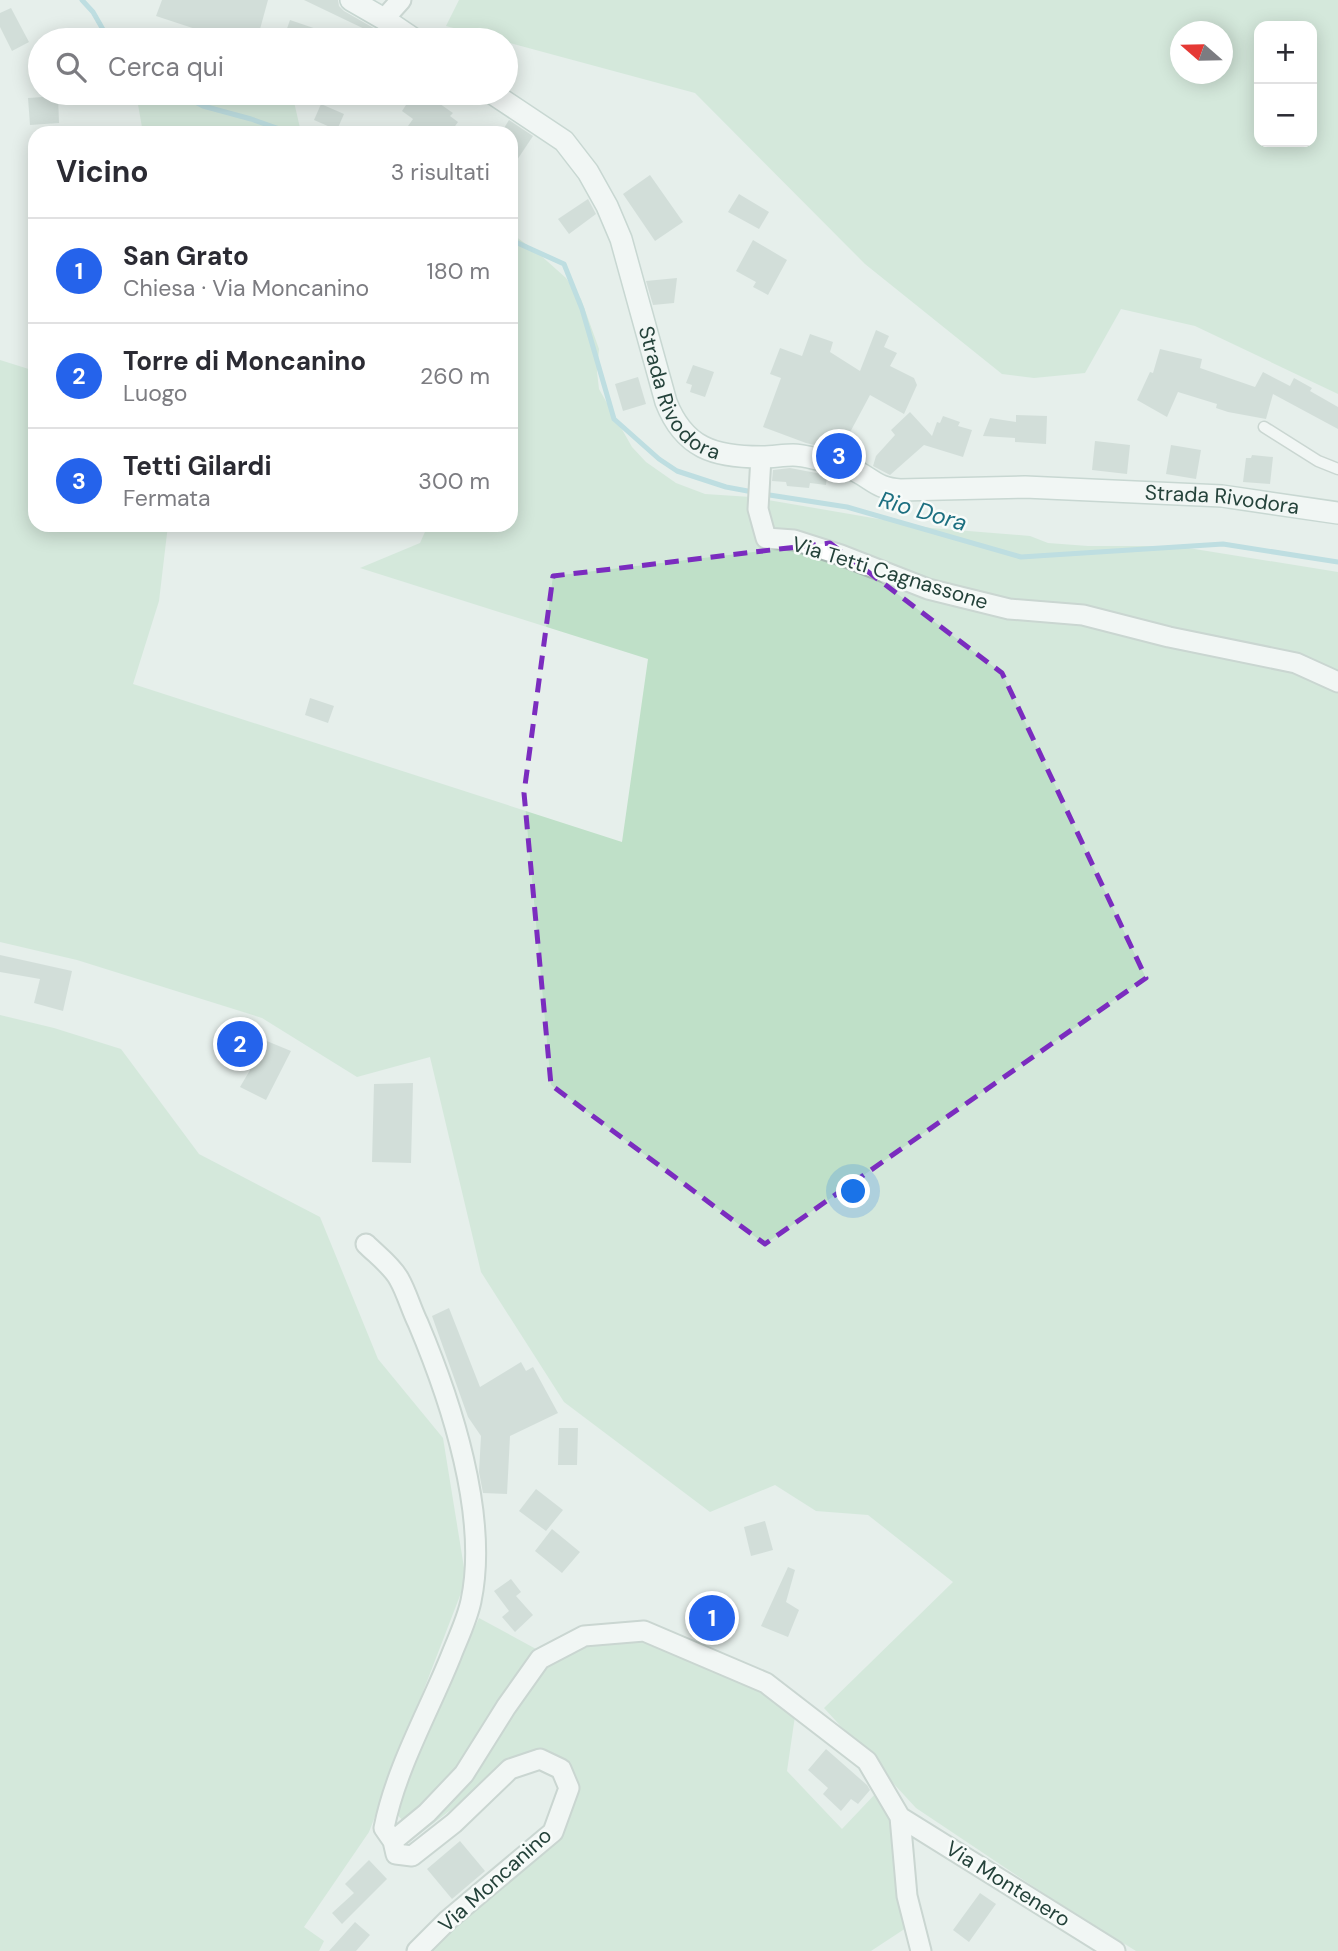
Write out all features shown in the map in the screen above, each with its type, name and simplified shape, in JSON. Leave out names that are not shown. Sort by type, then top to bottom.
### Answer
[{"type":"street","points":[[351,0],[397,28]]},
{"type":"street","points":[[384,19],[401,0]]},
{"type":"street","name":"Strada Rivodora","points":[[510,105],[564,141],[588,172],[621,239],[666,402],[682,431],[702,447],[760,466],[795,455],[829,461],[856,471],[874,484],[888,489],[1026,487],[1209,496],[1338,513]]},
{"type":"street","name":"Via Tetti Cagnassone","points":[[760,466],[758,509],[766,538],[794,540],[939,592],[1009,609],[1083,615],[1296,663],[1338,682]]},
{"type":"street","points":[[366,1244],[398,1278],[427,1345],[451,1416],[466,1472],[474,1521],[476,1571],[471,1603],[389,1803],[384,1828],[393,1841],[427,1813],[464,1774],[540,1658],[584,1636],[644,1631],[766,1683],[867,1761],[900,1816],[907,1896],[921,1951]]},
{"type":"street","name":"Via Moncanino","points":[[393,1841],[396,1854],[412,1856],[454,1823],[510,1769],[540,1759],[561,1769],[569,1788],[553,1832],[448,1920],[417,1951]]},
{"type":"street","name":"Via Montenero","points":[[900,1816],[1115,1951]]},
{"type":"lane","points":[[1264,427],[1318,461],[1338,469]]},
{"type":"highlighted area","points":[[830,543],[1002,673],[1146,978],[765,1244],[551,1085],[524,793],[553,576]]},
{"type":"green space","points":[[459,0],[1338,0],[1338,394],[1195,326],[1121,309],[1085,373],[1034,378],[1002,374],[865,264],[695,93],[518,45],[518,28],[446,26]]},
{"type":"green space","points":[[138,105],[295,105],[300,126],[142,126]]},
{"type":"green space","points":[[518,238],[566,278],[581,299],[599,349],[599,389],[632,447],[646,462],[676,483],[705,494],[751,497],[931,528],[1030,536],[1048,543],[1088,546],[1176,546],[1338,572],[1338,1951],[1136,1951],[1049,1897],[916,1808],[824,1708],[953,1582],[868,1515],[816,1511],[775,1485],[710,1512],[564,1402],[481,1272],[430,1057],[357,1077],[262,1018],[77,960],[0,942],[0,360],[28,369],[28,532],[167,532],[159,601],[133,684],[622,842],[648,659],[360,568],[420,543],[425,532],[518,532]]},
{"type":"green space","points":[[0,1015],[121,1049],[199,1154],[320,1217],[378,1359],[443,1438],[466,1580],[369,1832],[304,1927],[324,1941],[319,1951],[0,1951]]},
{"type":"green space","points":[[479,1618],[558,1661],[587,1645],[641,1637],[764,1687],[795,1716],[787,1771],[842,1829],[878,1791],[894,1818],[906,1928],[871,1951],[428,1951],[559,1835],[566,1766],[510,1764],[417,1836],[392,1809]]},
{"type":"building","points":[[162,0],[268,0],[260,28],[192,28],[156,16]]},
{"type":"building","points":[[304,0],[338,0],[344,11],[374,28],[362,28]]},
{"type":"building","points":[[11,8],[28,43],[12,51],[0,27],[0,13]]},
{"type":"building","points":[[290,20],[314,28],[287,28]]},
{"type":"building","points":[[29,105],[58,105],[59,123],[30,125]]},
{"type":"building","points":[[321,105],[344,114],[339,126],[328,126],[314,120]]},
{"type":"building","points":[[406,105],[442,105],[453,113],[450,116],[458,122],[455,126],[408,126],[413,119],[402,111]]},
{"type":"building","points":[[509,120],[518,126],[505,126]]},
{"type":"building","points":[[518,126],[533,136],[518,158]]},
{"type":"building","points":[[650,175],[683,222],[655,241],[623,194]]},
{"type":"building","points":[[739,194],[769,212],[759,229],[728,212]]},
{"type":"building","points":[[588,199],[596,214],[569,234],[558,219]]},
{"type":"building","points":[[753,240],[787,260],[768,295],[753,287],[756,282],[736,271]]},
{"type":"building","points":[[677,278],[674,303],[653,305],[646,281]]},
{"type":"building","points":[[876,330],[889,336],[884,347],[897,353],[890,366],[914,378],[917,385],[904,414],[870,395],[840,451],[806,443],[763,427],[781,378],[770,374],[780,348],[802,356],[810,334],[833,342],[830,352],[860,371]]},
{"type":"building","points":[[1160,349],[1202,359],[1200,368],[1255,387],[1263,372],[1290,386],[1294,378],[1338,407],[1338,429],[1273,394],[1266,419],[1228,412],[1216,408],[1217,404],[1178,392],[1167,417],[1137,400],[1150,372],[1153,373]]},
{"type":"building","points":[[693,365],[714,372],[705,397],[690,392],[692,385],[686,383]]},
{"type":"building","points":[[638,377],[646,404],[623,411],[615,384]]},
{"type":"building","points":[[910,412],[932,436],[937,422],[940,423],[943,416],[960,422],[958,426],[972,430],[963,457],[924,445],[890,475],[873,466],[876,456],[895,435],[891,430]]},
{"type":"building","points":[[1016,415],[1047,416],[1046,444],[983,436],[990,418],[1016,422]]},
{"type":"building","points":[[1095,441],[1130,445],[1127,474],[1092,470]]},
{"type":"building","points":[[1171,445],[1201,450],[1196,479],[1166,474]]},
{"type":"building","points":[[1252,455],[1273,457],[1270,484],[1243,482],[1246,458],[1251,458]]},
{"type":"building","points":[[790,468],[827,475],[826,485],[810,483],[809,488],[787,486],[786,482],[772,481],[773,470]]},
{"type":"building","points":[[310,698],[334,706],[328,723],[305,715]]},
{"type":"building","points":[[0,955],[72,971],[63,1011],[34,1003],[40,979],[0,972]]},
{"type":"building","points":[[257,1037],[291,1051],[266,1100],[240,1087],[256,1060],[247,1057]]},
{"type":"building","points":[[413,1083],[411,1163],[372,1162],[374,1084]]},
{"type":"building","points":[[449,1308],[480,1387],[521,1362],[526,1371],[533,1367],[558,1413],[510,1436],[507,1494],[483,1493],[479,1472],[481,1436],[468,1417],[432,1316]]},
{"type":"building","points":[[559,1428],[578,1428],[577,1465],[558,1465]]},
{"type":"building","points":[[536,1489],[563,1510],[546,1531],[519,1511]]},
{"type":"building","points":[[765,1521],[773,1550],[751,1556],[744,1527]]},
{"type":"building","points":[[552,1529],[580,1552],[562,1573],[535,1551]]},
{"type":"building","points":[[788,1567],[795,1570],[786,1602],[799,1610],[788,1637],[761,1626]]},
{"type":"building","points":[[511,1579],[521,1592],[516,1596],[533,1615],[515,1632],[502,1617],[509,1611],[494,1591]]},
{"type":"building","points":[[710,1608],[722,1617],[714,1628],[702,1619]]},
{"type":"building","points":[[826,1749],[870,1790],[858,1804],[851,1799],[841,1811],[823,1794],[828,1788],[808,1770]]},
{"type":"building","points":[[460,1841],[485,1871],[452,1899],[427,1869]]},
{"type":"building","points":[[369,1860],[387,1879],[342,1924],[332,1913],[354,1893],[345,1884]]},
{"type":"building","points":[[980,1893],[996,1904],[969,1942],[953,1930]]},
{"type":"building","points":[[355,1922],[370,1935],[356,1951],[329,1951]]},
{"type":"waterway","name":"Rio Dora","points":[[82,0],[102,28]]},
{"type":"waterway","name":"Rio Dora","points":[[201,105],[271,126]]},
{"type":"waterway","name":"Rio Dora","points":[[518,243],[564,264],[582,309],[614,419],[659,459],[677,471],[726,487],[753,492]]},
{"type":"waterway","name":"Rio Dora","points":[[763,494],[847,507],[1021,557],[1223,544],[1338,562]]},
{"type":"place","name":"Tetti Gilardi","points":[[839,456]]},
{"type":"place","name":"Torre di Moncanino","points":[[240,1044]]},
{"type":"place","name":"San Grato","points":[[712,1618]]}]
